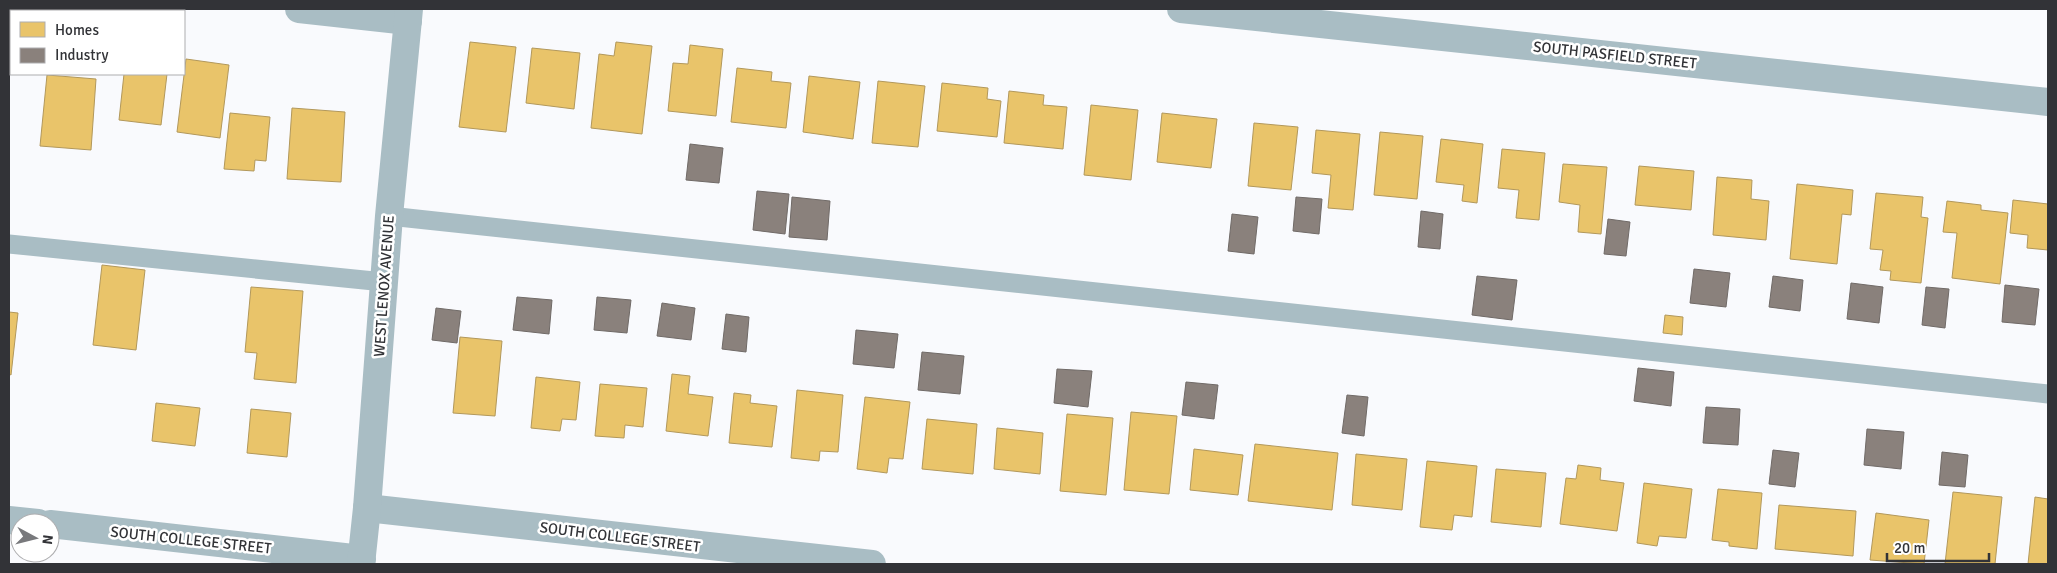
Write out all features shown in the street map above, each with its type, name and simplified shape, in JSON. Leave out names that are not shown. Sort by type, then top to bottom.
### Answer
[{"type":"street","points":[[299,9],[408,15]]},
{"type":"street","name":"SOUTH PASFIELD STREET","points":[[1181,9],[2048,102]]},
{"type":"street","name":"WEST LENOX AVENUE","points":[[362,562],[389,216],[408,15]]},
{"type":"street","name":"SOUTH COLLEGE STREET","points":[[367,508],[872,564]]},
{"type":"street","name":"SOUTH COLLEGE STREET","points":[[60,525],[362,562]]},
{"type":"lane","points":[[389,216],[2048,394]]},
{"type":"lane","points":[[9,244],[384,282]]},
{"type":"building: Homes","points":[[470,42],[516,47],[506,132],[459,127]]},
{"type":"building: Homes","points":[[616,42],[652,46],[642,134],[591,128],[599,54],[614,56]]},
{"type":"building: Homes","points":[[690,45],[723,49],[716,116],[668,111],[673,63],[688,64]]},
{"type":"building: Homes","points":[[532,48],[580,53],[574,109],[526,103]]},
{"type":"building: Homes","points":[[186,59],[229,65],[220,138],[177,132]]},
{"type":"building: Homes","points":[[737,68],[772,72],[771,81],[791,83],[786,128],[731,122]]},
{"type":"building: Homes","points":[[47,75],[96,79],[91,150],[40,146]]},
{"type":"building: Homes","points":[[124,75],[167,75],[161,125],[119,120]]},
{"type":"building: Homes","points":[[809,76],[860,82],[853,139],[803,132]]},
{"type":"building: Homes","points":[[878,81],[925,86],[918,147],[872,143]]},
{"type":"building: Homes","points":[[942,83],[988,88],[987,99],[1001,101],[997,137],[937,131]]},
{"type":"building: Homes","points":[[1009,91],[1044,95],[1043,105],[1067,107],[1063,149],[1004,143]]},
{"type":"building: Homes","points":[[1091,105],[1138,110],[1131,180],[1084,175]]},
{"type":"building: Homes","points":[[292,108],[345,112],[341,182],[287,179]]},
{"type":"building: Homes","points":[[230,113],[270,117],[266,161],[255,160],[254,171],[224,169]]},
{"type":"building: Homes","points":[[1162,113],[1217,119],[1211,168],[1157,162]]},
{"type":"building: Homes","points":[[1254,123],[1298,127],[1291,190],[1248,186]]},
{"type":"building: Homes","points":[[1316,130],[1360,134],[1353,210],[1328,208],[1331,175],[1312,173]]},
{"type":"building: Homes","points":[[1380,132],[1423,136],[1417,199],[1374,195]]},
{"type":"building: Homes","points":[[1441,139],[1483,144],[1477,203],[1462,201],[1464,185],[1436,182]]},
{"type":"building: Homes","points":[[1502,149],[1545,153],[1539,220],[1516,218],[1519,190],[1498,188]]},
{"type":"building: Homes","points":[[1563,164],[1607,167],[1601,234],[1578,232],[1580,205],[1559,202]]},
{"type":"building: Homes","points":[[1639,166],[1694,171],[1691,210],[1635,205]]},
{"type":"building: Homes","points":[[1717,177],[1752,180],[1751,199],[1769,201],[1766,240],[1713,235]]},
{"type":"building: Homes","points":[[1797,184],[1853,190],[1851,215],[1842,214],[1837,264],[1790,259]]},
{"type":"building: Homes","points":[[1876,193],[1923,197],[1921,217],[1928,218],[1921,283],[1890,280],[1891,271],[1880,270],[1883,250],[1870,249]]},
{"type":"building: Homes","points":[[2013,200],[2048,204],[2048,250],[2027,248],[2028,235],[2010,233]]},
{"type":"building: Homes","points":[[1947,201],[1981,205],[1981,210],[2008,213],[2000,284],[1952,278],[1957,233],[1943,232]]},
{"type":"building: Homes","points":[[102,265],[145,270],[136,350],[93,345]]},
{"type":"building: Homes","points":[[251,287],[303,291],[296,383],[254,379],[257,353],[245,352]]},
{"type":"building: Homes","points":[[9,312],[18,313],[11,375],[9,374]]},
{"type":"building: Homes","points":[[1665,315],[1683,317],[1682,335],[1663,333]]},
{"type":"building: Homes","points":[[460,337],[502,341],[495,416],[453,413]]},
{"type":"building: Homes","points":[[672,374],[690,376],[688,394],[713,397],[708,436],[666,431]]},
{"type":"building: Homes","points":[[536,377],[580,382],[576,420],[562,419],[560,431],[531,428]]},
{"type":"building: Homes","points":[[600,384],[647,388],[643,427],[625,425],[624,438],[595,436]]},
{"type":"building: Homes","points":[[797,390],[843,395],[838,452],[820,451],[819,461],[791,458]]},
{"type":"building: Homes","points":[[734,393],[751,395],[750,403],[777,406],[772,447],[729,443]]},
{"type":"building: Homes","points":[[865,397],[910,402],[903,459],[889,458],[887,473],[857,469]]},
{"type":"building: Homes","points":[[156,403],[200,408],[195,446],[152,441]]},
{"type":"building: Homes","points":[[251,409],[291,413],[287,457],[247,453]]},
{"type":"building: Homes","points":[[1131,412],[1177,416],[1169,494],[1124,490]]},
{"type":"building: Homes","points":[[1067,414],[1113,418],[1106,495],[1060,491]]},
{"type":"building: Homes","points":[[927,419],[977,424],[973,474],[922,469]]},
{"type":"building: Homes","points":[[997,428],[1043,433],[1040,474],[994,469]]},
{"type":"building: Homes","points":[[1255,444],[1338,453],[1332,510],[1248,501]]},
{"type":"building: Homes","points":[[1194,449],[1243,455],[1238,495],[1190,490]]},
{"type":"building: Homes","points":[[1356,454],[1407,459],[1402,510],[1352,505]]},
{"type":"building: Homes","points":[[1427,461],[1477,466],[1472,517],[1454,515],[1452,530],[1420,527]]},
{"type":"building: Homes","points":[[1578,465],[1601,468],[1600,480],[1624,483],[1617,531],[1560,524],[1566,478],[1576,479]]},
{"type":"building: Homes","points":[[1496,469],[1546,473],[1541,527],[1491,522]]},
{"type":"building: Homes","points":[[1644,483],[1692,489],[1686,538],[1659,536],[1657,546],[1637,543]]},
{"type":"building: Homes","points":[[1718,489],[1762,493],[1757,549],[1729,546],[1729,542],[1712,540]]},
{"type":"building: Homes","points":[[1953,492],[2002,497],[1995,564],[1945,564]]},
{"type":"building: Homes","points":[[2035,497],[2048,499],[2048,564],[2028,564]]},
{"type":"building: Homes","points":[[1779,505],[1856,511],[1853,556],[1775,549]]},
{"type":"building: Homes","points":[[1876,513],[1929,520],[1924,564],[1870,560]]},
{"type":"building: Industry","points":[[690,144],[723,148],[719,183],[686,180]]},
{"type":"building: Industry","points":[[757,191],[789,194],[785,234],[753,230]]},
{"type":"building: Industry","points":[[792,197],[830,201],[827,240],[789,237]]},
{"type":"building: Industry","points":[[1296,197],[1322,199],[1319,234],[1293,231]]},
{"type":"building: Industry","points":[[1421,211],[1443,214],[1440,249],[1418,247]]},
{"type":"building: Industry","points":[[1232,214],[1258,217],[1254,254],[1228,251]]},
{"type":"building: Industry","points":[[1608,219],[1630,222],[1626,256],[1604,254]]},
{"type":"building: Industry","points":[[1694,269],[1730,273],[1726,307],[1690,303]]},
{"type":"building: Industry","points":[[1477,276],[1517,280],[1512,320],[1472,315]]},
{"type":"building: Industry","points":[[1773,276],[1803,280],[1800,311],[1769,307]]},
{"type":"building: Industry","points":[[1851,283],[1883,287],[1879,323],[1847,319]]},
{"type":"building: Industry","points":[[2005,285],[2039,289],[2035,325],[2002,322]]},
{"type":"building: Industry","points":[[1926,287],[1949,289],[1945,328],[1922,325]]},
{"type":"building: Industry","points":[[517,297],[552,300],[549,334],[513,330]]},
{"type":"building: Industry","points":[[597,297],[631,300],[627,333],[594,330]]},
{"type":"building: Industry","points":[[662,303],[695,308],[691,340],[657,336]]},
{"type":"building: Industry","points":[[436,308],[461,311],[457,343],[432,340]]},
{"type":"building: Industry","points":[[726,314],[749,317],[746,352],[722,349]]},
{"type":"building: Industry","points":[[856,330],[898,334],[894,368],[853,364]]},
{"type":"building: Industry","points":[[922,352],[964,356],[960,394],[918,390]]},
{"type":"building: Industry","points":[[1638,368],[1674,372],[1671,406],[1634,401]]},
{"type":"building: Industry","points":[[1057,369],[1092,371],[1088,407],[1054,403]]},
{"type":"building: Industry","points":[[1186,382],[1218,385],[1214,419],[1182,415]]},
{"type":"building: Industry","points":[[1347,395],[1368,397],[1364,436],[1342,433]]},
{"type":"building: Industry","points":[[1706,407],[1740,409],[1738,445],[1703,443]]},
{"type":"building: Industry","points":[[1867,429],[1904,432],[1901,469],[1864,465]]},
{"type":"building: Industry","points":[[1773,450],[1799,453],[1795,487],[1769,484]]},
{"type":"building: Industry","points":[[1942,452],[1968,455],[1965,487],[1939,485]]}]
